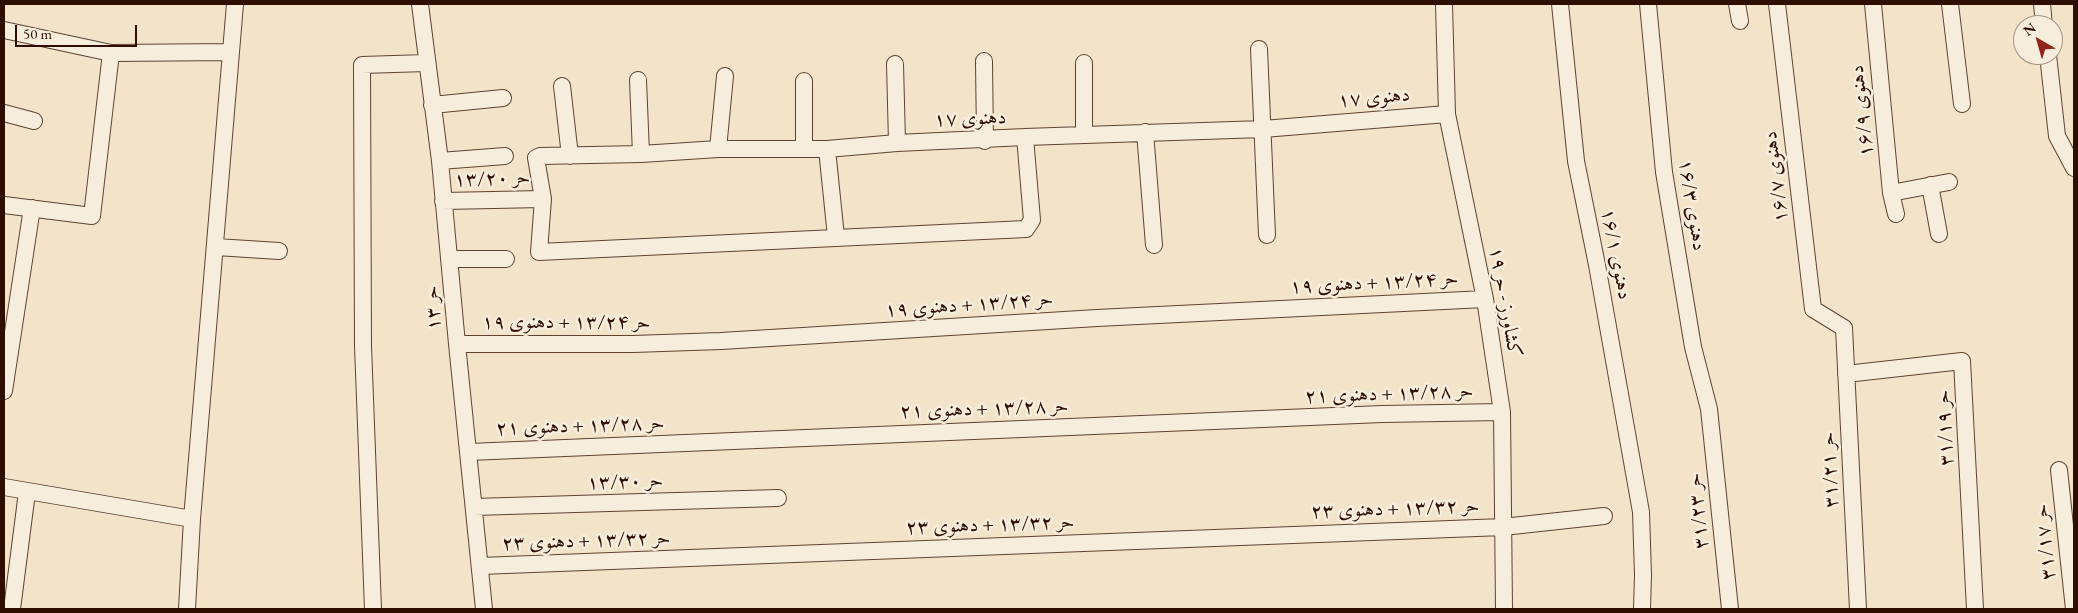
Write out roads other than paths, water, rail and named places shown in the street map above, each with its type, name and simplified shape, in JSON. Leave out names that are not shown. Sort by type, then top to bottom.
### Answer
[{"type":"street","points":[[187,609],[192,519],[235,4]]},
{"type":"street","name":"حر ۱۳","points":[[420,4],[426,63],[440,161],[484,609]]},
{"type":"street","name":"کشاورز - حر ۱۹","points":[[1444,4],[1447,114],[1484,299],[1502,412],[1504,609]]},
{"type":"street","name":"دهنوی ۱۶/۱","points":[[1560,4],[1576,161],[1597,265],[1641,512],[1642,609]]},
{"type":"street","name":"دهنوی ۱۶/۳","points":[[1648,4],[1664,172],[1693,347],[1709,409]]},
{"type":"street","points":[[1738,4],[1740,21]]},
{"type":"street","name":"دهنوی ۱۶/۷","points":[[1776,4],[1813,309],[1844,328]]},
{"type":"street","name":"دهنوی ۱۶/۹","points":[[1873,4],[1891,193],[1896,214]]},
{"type":"street","points":[[1950,4],[1962,104]]},
{"type":"street","points":[[4,30],[111,53],[231,52]]},
{"type":"street","points":[[1259,49],[1267,235]]},
{"type":"street","points":[[4,205],[92,216],[111,53]]},
{"type":"street","points":[[984,61],[985,141]]},
{"type":"street","points":[[373,609],[362,346],[362,65],[426,63]]},
{"type":"street","points":[[1084,63],[1084,135]]},
{"type":"street","points":[[895,64],[897,142]]},
{"type":"street","points":[[2049,65],[2057,136],[2072,161]]},
{"type":"street","points":[[718,149],[724,76]]},
{"type":"street","points":[[638,80],[640,154]]},
{"type":"street","points":[[804,81],[804,149]]},
{"type":"street","points":[[562,86],[570,156]]},
{"type":"street","points":[[432,105],[502,98]]},
{"type":"street","points":[[4,113],[34,121]]},
{"type":"street","name":"دهنوی ۱۷","points":[[543,199],[536,158],[540,156],[640,154],[718,149],[827,149],[897,142],[985,141],[1025,137],[1263,129],[1447,114]]},
{"type":"street","points":[[1145,132],[1154,245]]},
{"type":"street","points":[[543,199],[539,252],[1026,229],[1032,220],[1025,137]]},
{"type":"street","points":[[827,149],[836,237]]},
{"type":"street","points":[[440,161],[505,156]]},
{"type":"street","points":[[1891,193],[1949,182]]},
{"type":"street","points":[[1930,185],[1939,234]]},
{"type":"street","name":"حر ۱۳/۲۰","points":[[444,201],[543,199]]},
{"type":"street","points":[[4,391],[32,208]]},
{"type":"street","points":[[216,247],[279,251]]},
{"type":"street","points":[[450,259],[506,259]]},
{"type":"street","name":"حر ۱۳/۲۴ + دهنوی ۱۹","points":[[457,344],[633,344],[721,341],[1097,318],[1484,299]]},
{"type":"street","name":"حر ۳۱/۲۱","points":[[1844,328],[1858,609]]},
{"type":"street","name":"حر ۳۱/۱۹","points":[[1846,374],[1962,360],[1975,609]]},
{"type":"street","name":"حر ۳۱/۲۳","points":[[1709,409],[1730,609]]},
{"type":"street","name":"حر ۱۳/۲۸ + دهنوی ۲۱","points":[[469,452],[1362,415],[1502,412]]},
{"type":"street","name":"حر ۳۱/۱۷","points":[[2059,470],[2074,609]]},
{"type":"street","points":[[4,487],[192,519]]},
{"type":"street","points":[[12,609],[27,492]]},
{"type":"street","name":"حر ۱۳/۳۰","points":[[474,508],[778,498]]},
{"type":"street","name":"حر ۱۳/۳۲ + دهنوی ۲۳","points":[[480,566],[1503,527],[1604,516]]}]
